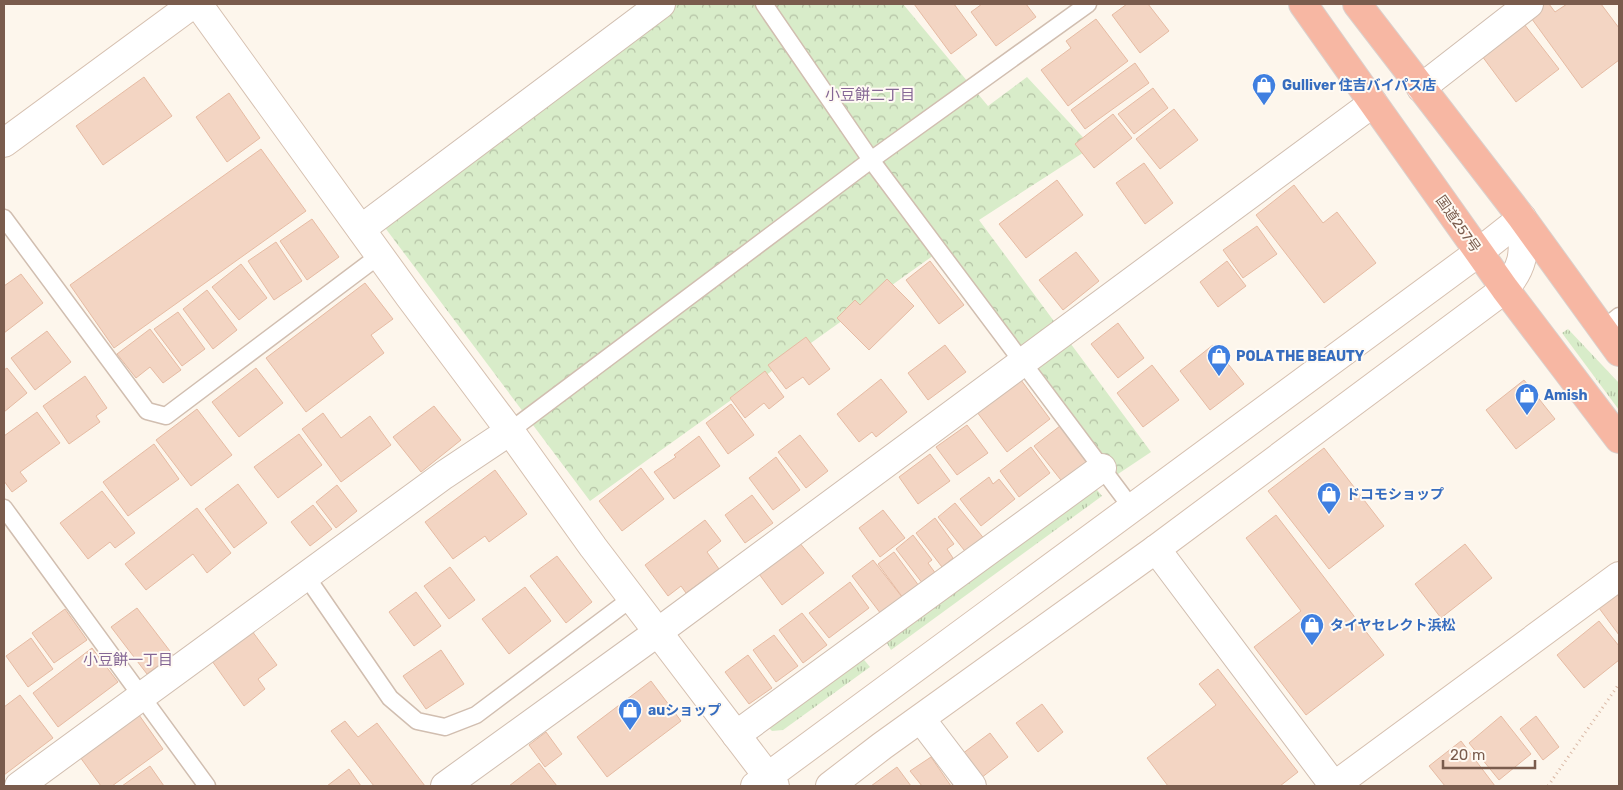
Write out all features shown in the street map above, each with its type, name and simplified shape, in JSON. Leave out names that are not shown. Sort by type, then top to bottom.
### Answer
[{"type":"highway","name":"国道257号","points":[[1303,4],[1505,289],[1619,439]]},
{"type":"highway","points":[[1357,4],[1615,337]]},
{"type":"street","points":[[4,143],[193,4]]},
{"type":"street","points":[[198,4],[510,430],[593,547],[736,735],[766,783],[1132,507],[1479,252],[1522,218]]},
{"type":"street","points":[[361,229],[661,4]]},
{"type":"street","points":[[1421,88],[1529,4]]},
{"type":"street","points":[[445,786],[658,632],[1373,102]]},
{"type":"street","points":[[830,786],[1156,549],[1505,289],[1517,275],[1523,257],[1522,218]]},
{"type":"street","points":[[19,786],[444,475],[510,430]]},
{"type":"street","points":[[736,735],[1102,468]]},
{"type":"street","points":[[1156,549],[1334,786],[1619,576]]},
{"type":"street","points":[[921,718],[972,786]]},
{"type":"lane","points":[[764,4],[871,160],[1132,507]]},
{"type":"lane","points":[[510,430],[871,160],[1088,4]]},
{"type":"lane","points":[[4,218],[147,411],[166,416],[380,255]]},
{"type":"lane","points":[[4,508],[207,786]]},
{"type":"lane","points":[[306,576],[390,698],[417,721],[445,727],[476,715],[632,598]]},
{"type":"path","points":[[1548,786],[1619,684]]},
{"type":"green space","points":[[674,4],[903,4],[988,106],[1027,77],[1092,147],[979,220],[1151,452],[1109,480],[941,250],[590,501],[380,221]]},
{"type":"green space","points":[[1568,329],[1619,383],[1619,410],[1562,333]]},
{"type":"green space","points":[[1093,485],[1102,496],[891,650],[884,638]]},
{"type":"green space","points":[[860,655],[870,667],[783,730],[772,731],[767,726]]},
{"type":"building","points":[[914,4],[954,4],[977,35],[951,54]]},
{"type":"building","points":[[982,4],[1026,4],[1036,17],[996,46],[971,12]]},
{"type":"building","points":[[1127,4],[1148,4],[1169,31],[1140,53],[1112,15]]},
{"type":"building","points":[[1545,4],[1549,4],[1555,12],[1567,4],[1601,4],[1619,28],[1619,60],[1582,88],[1529,15]]},
{"type":"building","points":[[1096,19],[1128,61],[1068,106],[1041,70],[1071,48],[1066,41]]},
{"type":"building","points":[[1524,24],[1559,69],[1516,102],[1482,56]]},
{"type":"building","points":[[1135,63],[1149,83],[1085,129],[1071,110]]},
{"type":"building","points":[[144,77],[172,116],[103,165],[76,126]]},
{"type":"building","points":[[1153,88],[1168,108],[1134,134],[1118,114]]},
{"type":"building","points":[[229,93],[260,138],[227,162],[196,117]]},
{"type":"building","points":[[1174,109],[1198,140],[1160,169],[1136,139]]},
{"type":"building","points":[[1113,114],[1132,138],[1094,168],[1075,144]]},
{"type":"building","points":[[261,149],[306,211],[114,348],[70,285]]},
{"type":"building","points":[[1144,163],[1173,203],[1145,224],[1116,183]]},
{"type":"building","points":[[1057,180],[1083,215],[1026,258],[999,224]]},
{"type":"building","points":[[1294,185],[1323,223],[1337,212],[1376,263],[1324,303],[1256,215]]},
{"type":"building","points":[[312,219],[339,257],[307,280],[280,241]]},
{"type":"building","points":[[1257,226],[1277,254],[1243,278],[1223,250]]},
{"type":"building","points":[[276,242],[302,281],[274,300],[248,261]]},
{"type":"building","points":[[1076,252],[1099,281],[1063,310],[1039,280]]},
{"type":"building","points":[[930,261],[964,305],[939,324],[906,280]]},
{"type":"building","points":[[1227,261],[1246,286],[1218,307],[1200,282]]},
{"type":"building","points":[[241,264],[267,298],[239,320],[212,287]]},
{"type":"building","points":[[21,274],[43,303],[4,333],[4,286]]},
{"type":"building","points":[[887,279],[914,306],[869,350],[837,318],[855,300],[860,305]]},
{"type":"building","points":[[365,283],[393,319],[371,335],[384,353],[306,412],[266,358]]},
{"type":"building","points":[[207,290],[237,330],[213,349],[183,309]]},
{"type":"building","points":[[178,312],[205,349],[182,366],[154,329]]},
{"type":"building","points":[[1118,323],[1144,358],[1118,378],[1091,344]]},
{"type":"building","points":[[150,329],[181,370],[163,383],[150,367],[136,378],[117,354]]},
{"type":"building","points":[[47,331],[71,362],[35,390],[11,358]]},
{"type":"building","points":[[806,337],[830,369],[809,385],[803,377],[786,389],[768,365]]},
{"type":"building","points":[[945,345],[966,372],[928,400],[908,373]]},
{"type":"building","points":[[1213,345],[1244,384],[1210,410],[1180,371]]},
{"type":"building","points":[[1152,365],[1179,400],[1143,427],[1117,393]]},
{"type":"building","points":[[7,368],[27,393],[4,412],[4,370]]},
{"type":"building","points":[[256,368],[283,403],[239,437],[212,402]]},
{"type":"building","points":[[765,371],[784,397],[769,409],[764,403],[745,418],[730,398]]},
{"type":"building","points":[[85,376],[107,408],[96,416],[100,422],[69,444],[43,406]]},
{"type":"building","points":[[881,379],[907,412],[876,437],[872,432],[859,442],[837,414]]},
{"type":"building","points":[[1021,380],[1050,419],[1007,452],[977,412]]},
{"type":"building","points":[[1524,380],[1555,419],[1516,449],[1486,410]]},
{"type":"building","points":[[731,404],[754,435],[728,454],[706,423]]},
{"type":"building","points":[[434,406],[461,440],[421,472],[393,437]]},
{"type":"building","points":[[197,409],[232,455],[191,486],[156,440]]},
{"type":"building","points":[[37,412],[60,443],[20,472],[27,481],[12,492],[4,481],[4,436]]},
{"type":"building","points":[[323,413],[341,438],[370,416],[391,445],[341,482],[302,429]]},
{"type":"building","points":[[967,425],[988,453],[957,475],[936,447]]},
{"type":"building","points":[[1060,426],[1090,464],[1064,484],[1034,446]]},
{"type":"building","points":[[299,434],[322,465],[278,498],[254,467]]},
{"type":"building","points":[[800,435],[828,471],[806,488],[778,452]]},
{"type":"building","points":[[699,436],[720,466],[674,499],[654,472],[676,457],[674,455]]},
{"type":"building","points":[[154,444],[179,479],[128,516],[103,482]]},
{"type":"building","points":[[1031,447],[1050,473],[1019,497],[1000,471]]},
{"type":"building","points":[[1324,448],[1384,526],[1329,569],[1268,491]]},
{"type":"building","points":[[930,454],[950,481],[918,504],[899,477]]},
{"type":"building","points":[[776,457],[800,490],[773,510],[749,478]]},
{"type":"building","points":[[641,468],[664,499],[622,531],[599,501]]},
{"type":"building","points":[[495,470],[527,514],[489,542],[485,536],[453,559],[425,522]]},
{"type":"building","points":[[989,477],[993,484],[999,479],[1015,499],[981,526],[960,499]]},
{"type":"building","points":[[238,484],[267,523],[234,548],[205,509]]},
{"type":"building","points":[[337,485],[357,511],[336,528],[316,502]]},
{"type":"building","points":[[102,491],[135,533],[115,548],[110,542],[88,559],[60,523]]},
{"type":"building","points":[[752,495],[773,523],[745,543],[725,515]]},
{"type":"building","points":[[955,503],[986,541],[968,555],[938,517]]},
{"type":"building","points":[[313,505],[332,529],[310,546],[291,522]]},
{"type":"building","points":[[197,508],[231,553],[207,573],[193,554],[146,590],[125,564]]},
{"type":"building","points":[[883,510],[905,538],[880,557],[859,528]]},
{"type":"building","points":[[1276,515],[1384,655],[1306,715],[1254,647],[1301,611],[1246,538]]},
{"type":"building","points":[[935,518],[954,544],[947,549],[953,558],[942,567],[916,533]]},
{"type":"building","points":[[705,520],[721,541],[707,552],[719,569],[686,593],[681,586],[668,596],[645,565]]},
{"type":"building","points":[[913,535],[932,560],[928,563],[936,574],[923,584],[896,549]]},
{"type":"building","points":[[799,542],[824,573],[782,605],[759,574]]},
{"type":"building","points":[[1465,544],[1492,578],[1441,618],[1415,584]]},
{"type":"building","points":[[894,552],[922,590],[906,602],[878,564]]},
{"type":"building","points":[[557,556],[592,602],[566,623],[530,576]]},
{"type":"building","points":[[873,560],[902,597],[881,614],[852,576]]},
{"type":"building","points":[[450,567],[475,600],[449,619],[424,586]]},
{"type":"building","points":[[850,582],[869,608],[829,638],[809,613]]},
{"type":"building","points":[[525,587],[551,621],[509,654],[482,619]]},
{"type":"building","points":[[416,592],[441,626],[414,646],[389,612]]},
{"type":"building","points":[[1619,595],[1619,635],[1599,608]]},
{"type":"building","points":[[137,608],[173,655],[147,674],[111,627]]},
{"type":"building","points":[[65,609],[87,640],[54,663],[32,633]]},
{"type":"building","points":[[802,613],[827,645],[803,663],[779,630]]},
{"type":"building","points":[[1599,621],[1619,646],[1619,660],[1584,688],[1557,655]]},
{"type":"building","points":[[252,631],[277,665],[258,679],[265,689],[244,706],[212,661]]},
{"type":"building","points":[[774,635],[798,666],[776,682],[753,650]]},
{"type":"building","points":[[31,638],[53,669],[28,687],[6,656]]},
{"type":"building","points":[[92,648],[118,682],[58,727],[33,693]]},
{"type":"building","points":[[441,650],[464,684],[426,709],[403,676]]},
{"type":"building","points":[[748,655],[772,688],[749,704],[725,672]]},
{"type":"building","points":[[1218,669],[1298,772],[1280,786],[1168,786],[1147,758],[1216,705],[1199,684]]},
{"type":"building","points":[[651,681],[681,721],[607,777],[577,737]]},
{"type":"building","points":[[20,695],[53,738],[4,775],[4,707]]},
{"type":"building","points":[[1042,704],[1063,732],[1038,752],[1016,723]]},
{"type":"building","points":[[139,715],[163,749],[112,786],[101,786],[80,757]]},
{"type":"building","points":[[1501,716],[1531,754],[1499,780],[1469,743]]},
{"type":"building","points":[[1536,716],[1559,747],[1543,760],[1520,729]]},
{"type":"building","points":[[345,721],[358,737],[377,723],[425,786],[374,786],[331,731]]},
{"type":"building","points":[[546,732],[562,754],[545,767],[529,745]]},
{"type":"building","points":[[990,733],[1008,757],[981,778],[962,754]]},
{"type":"building","points":[[1461,741],[1495,786],[1445,786],[1429,766]]},
{"type":"building","points":[[931,757],[951,786],[922,786],[910,771]]},
{"type":"building","points":[[539,763],[557,786],[509,786]]},
{"type":"building","points":[[150,766],[164,786],[122,786]]},
{"type":"building","points":[[897,767],[911,786],[871,786]]},
{"type":"building","points":[[349,769],[361,786],[327,786]]},
{"type":"place","name":"Gulliver 住吉バイパス店","points":[[1264,106]]},
{"type":"place","name":"POLA THE BEAUTY","points":[[1219,377]]},
{"type":"place","name":"Amish","points":[[1527,416]]},
{"type":"place","name":"ドコモショップ","points":[[1329,515]]},
{"type":"place","name":"タイヤセレクト浜松","points":[[1312,646]]},
{"type":"place","name":"auショップ","points":[[630,731]]},
{"type":"district","name":"小豆餅二丁目","points":[[870,95]]},
{"type":"district","name":"小豆餅一丁目","points":[[128,660]]}]
